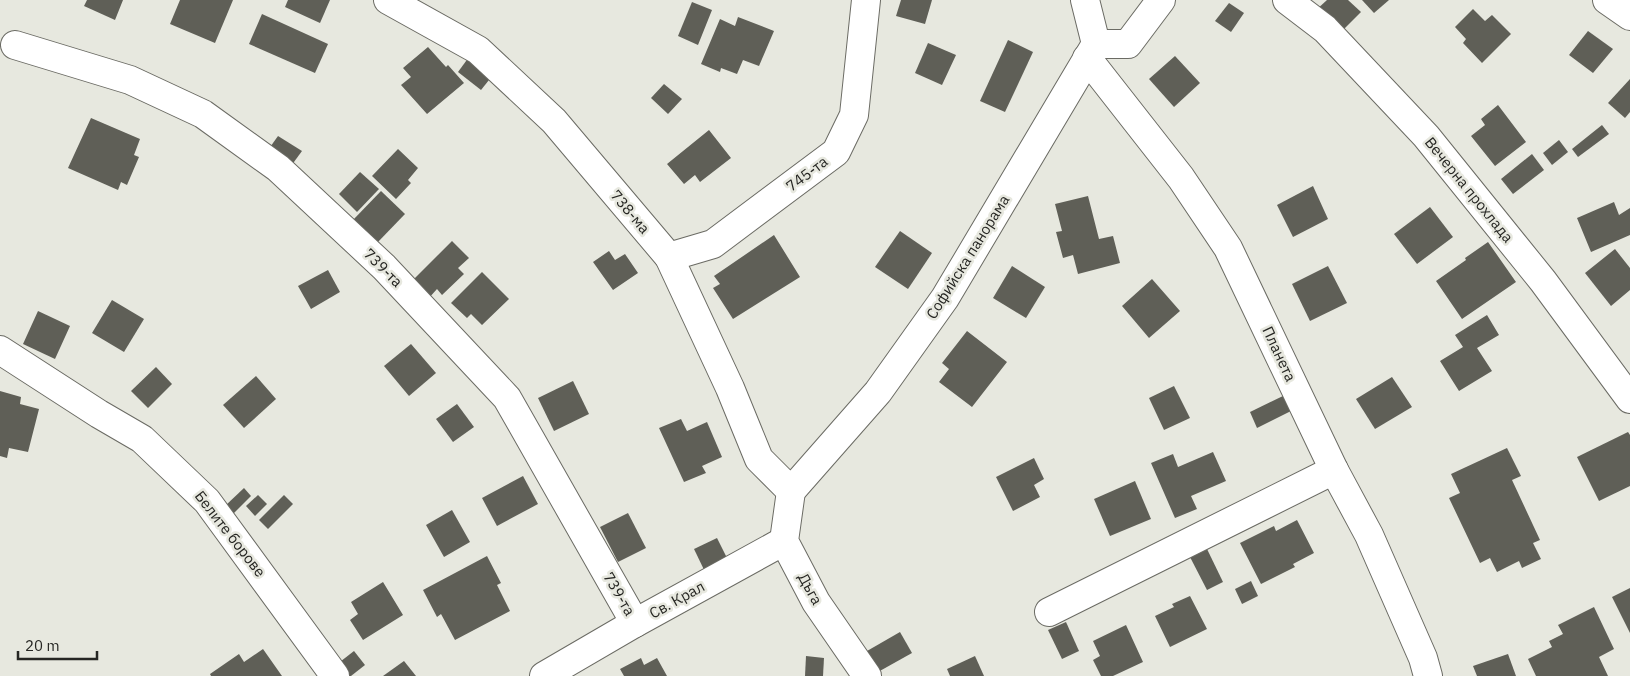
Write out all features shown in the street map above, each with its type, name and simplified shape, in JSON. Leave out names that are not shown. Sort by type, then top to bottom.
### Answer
[{"type":"street","name":"738-ма","points":[[388,0],[478,50],[554,122],[669,257],[730,388],[759,459],[791,491]]},
{"type":"street","name":"745-та","points":[[669,257],[713,244],[836,152],[854,115],[866,0]]},
{"type":"street","points":[[1085,0],[1091,51],[1128,44],[1162,0]]},
{"type":"street","name":"Вечерна прохлада","points":[[1287,0],[1325,29],[1426,136],[1542,281],[1630,399]]},
{"type":"street","points":[[1607,0],[1630,16]]},
{"type":"street","name":"739-та","points":[[15,45],[130,80],[203,114],[285,175],[384,267],[508,398],[635,623]]},
{"type":"street","name":"Планета","points":[[1091,51],[1228,248],[1334,470],[1369,535],[1428,676]]},
{"type":"street","name":"Софийска панорама","points":[[791,491],[878,392],[945,298],[1091,51]]},
{"type":"street","name":"Белите борове","points":[[0,350],[99,414],[142,439],[207,501],[335,676]]},
{"type":"street","points":[[1049,612],[1334,470]]},
{"type":"street","points":[[784,541],[791,491]]},
{"type":"street","name":"Св. Крал","points":[[544,676],[635,623],[784,541]]},
{"type":"street","name":"Дъга","points":[[784,541],[816,602],[867,676]]},
{"type":"building","points":[[87,0],[123,0],[115,20],[84,6]]},
{"type":"building","points":[[180,0],[233,0],[215,43],[170,24]]},
{"type":"building","points":[[288,0],[330,0],[320,23],[285,7]]},
{"type":"building","points":[[901,0],[932,0],[925,24],[896,16]]},
{"type":"building","points":[[1327,0],[1348,0],[1361,12],[1339,34],[1315,11]]},
{"type":"building","points":[[1362,0],[1389,0],[1374,13]]},
{"type":"building","points":[[692,2],[712,10],[698,45],[678,36]]},
{"type":"building","points":[[1229,3],[1244,13],[1231,32],[1215,21]]},
{"type":"building","points":[[1473,9],[1485,21],[1492,15],[1511,34],[1482,63],[1463,43],[1466,39],[1455,27]]},
{"type":"building","points":[[262,14],[328,44],[315,73],[249,44]]},
{"type":"building","points":[[738,17],[774,31],[759,66],[743,60],[737,74],[721,68],[720,72],[701,64],[720,19],[735,26]]},
{"type":"building","points":[[1588,31],[1613,49],[1593,73],[1569,55]]},
{"type":"building","points":[[1008,40],[1033,52],[1005,112],[980,101]]},
{"type":"building","points":[[928,43],[956,55],[942,85],[915,73]]},
{"type":"building","points":[[428,47],[464,83],[427,114],[401,85],[411,77],[403,68]]},
{"type":"building","points":[[1175,56],[1200,83],[1174,107],[1149,79]]},
{"type":"building","points":[[469,57],[493,75],[481,90],[458,72]]},
{"type":"building","points":[[1630,79],[1630,112],[1625,118],[1608,103]]},
{"type":"building","points":[[664,84],[682,99],[668,114],[651,98]]},
{"type":"building","points":[[1498,105],[1526,142],[1495,166],[1471,136],[1485,125],[1481,119]]},
{"type":"building","points":[[91,118],[140,139],[134,155],[139,157],[127,185],[121,182],[118,190],[68,168]]},
{"type":"building","points":[[1602,125],[1609,134],[1578,157],[1572,149]]},
{"type":"building","points":[[709,130],[731,158],[700,182],[695,175],[684,184],[667,164]]},
{"type":"building","points":[[278,136],[302,151],[291,166],[268,150]]},
{"type":"building","points":[[1559,140],[1568,152],[1552,165],[1543,153]]},
{"type":"building","points":[[398,149],[418,168],[408,180],[411,183],[396,199],[372,176]]},
{"type":"building","points":[[1532,154],[1544,170],[1513,194],[1501,179]]},
{"type":"building","points":[[360,172],[379,189],[357,212],[339,194]]},
{"type":"building","points":[[1313,186],[1328,219],[1293,237],[1277,205]]},
{"type":"building","points":[[381,191],[405,214],[377,243],[353,220]]},
{"type":"building","points":[[1088,196],[1099,239],[1113,236],[1120,263],[1078,274],[1073,255],[1063,258],[1056,232],[1062,231],[1055,204]]},
{"type":"building","points":[[1614,202],[1619,215],[1630,208],[1630,235],[1591,252],[1577,218]]},
{"type":"building","points":[[1430,207],[1453,237],[1417,264],[1394,234]]},
{"type":"building","points":[[900,231],[932,253],[908,289],[875,267]]},
{"type":"building","points":[[774,235],[800,277],[733,319],[713,288],[720,284],[714,276]]},
{"type":"building","points":[[452,241],[469,258],[458,268],[464,274],[442,295],[437,289],[428,299],[411,282]]},
{"type":"building","points":[[1488,242],[1516,282],[1462,319],[1436,281]]},
{"type":"building","points":[[1615,249],[1630,268],[1630,290],[1611,306],[1585,273]]},
{"type":"building","points":[[609,251],[615,260],[625,254],[638,273],[613,290],[593,262]]},
{"type":"building","points":[[1012,266],[1045,287],[1026,318],[993,298]]},
{"type":"building","points":[[1328,266],[1347,303],[1310,321],[1292,284]]},
{"type":"building","points":[[328,270],[340,292],[311,309],[298,286]]},
{"type":"building","points":[[482,272],[509,299],[482,325],[471,314],[467,318],[451,303]]},
{"type":"building","points":[[1152,279],[1180,311],[1149,338],[1122,306]]},
{"type":"building","points":[[112,300],[144,319],[124,352],[92,333]]},
{"type":"building","points":[[38,311],[70,326],[55,359],[23,344]]},
{"type":"building","points":[[1487,315],[1499,335],[1477,348],[1492,371],[1459,391],[1440,361],[1463,347],[1455,335]]},
{"type":"building","points":[[967,331],[1007,362],[972,407],[939,382],[949,369],[942,363]]},
{"type":"building","points":[[411,344],[436,373],[409,396],[384,366]]},
{"type":"building","points":[[156,367],[172,384],[148,408],[131,391]]},
{"type":"building","points":[[256,376],[276,399],[244,428],[223,405]]},
{"type":"building","points":[[1392,377],[1412,407],[1375,429],[1356,399]]},
{"type":"building","points":[[573,381],[589,414],[554,431],[538,398]]},
{"type":"building","points":[[1174,386],[1190,418],[1164,430],[1149,398]]},
{"type":"building","points":[[0,391],[21,397],[20,404],[39,409],[28,452],[9,448],[7,458],[0,456]]},
{"type":"building","points":[[1283,396],[1291,411],[1257,428],[1250,412]]},
{"type":"building","points":[[457,404],[474,427],[453,442],[436,419]]},
{"type":"building","points":[[681,419],[687,431],[707,422],[722,457],[702,466],[706,473],[684,482],[659,428]]},
{"type":"building","points":[[1628,432],[1630,435],[1630,486],[1599,501],[1577,457]]},
{"type":"building","points":[[1507,448],[1521,476],[1512,480],[1540,540],[1533,543],[1541,559],[1522,568],[1519,561],[1497,572],[1490,558],[1480,563],[1449,498],[1460,493],[1451,474]]},
{"type":"building","points":[[1213,452],[1226,481],[1191,496],[1197,509],[1175,518],[1151,463],[1173,454],[1178,467]]},
{"type":"building","points":[[1034,458],[1044,479],[1034,485],[1040,497],[1013,511],[996,477]]},
{"type":"building","points":[[523,476],[538,504],[497,526],[482,498]]},
{"type":"building","points":[[1135,481],[1151,519],[1110,536],[1094,499]]},
{"type":"building","points":[[244,488],[251,496],[233,514],[225,506]]},
{"type":"building","points":[[258,495],[267,504],[255,516],[246,506]]},
{"type":"building","points":[[284,495],[293,504],[268,529],[259,520]]},
{"type":"building","points":[[452,510],[470,542],[444,557],[426,525]]},
{"type":"building","points":[[628,513],[646,548],[618,562],[600,527]]},
{"type":"building","points":[[1297,520],[1314,553],[1293,564],[1295,567],[1261,584],[1240,543],[1274,526],[1276,531]]},
{"type":"building","points":[[717,538],[730,564],[707,576],[694,549]]},
{"type":"building","points":[[1207,549],[1223,582],[1207,590],[1190,557]]},
{"type":"building","points":[[487,556],[501,583],[497,585],[510,611],[455,640],[441,614],[437,617],[423,590]]},
{"type":"building","points":[[1251,581],[1258,596],[1242,604],[1235,589]]},
{"type":"building","points":[[383,582],[403,615],[363,640],[350,620],[358,614],[351,602]]},
{"type":"building","points":[[1630,588],[1630,633],[1612,597]]},
{"type":"building","points":[[1190,596],[1207,629],[1170,647],[1155,616],[1174,607],[1172,604]]},
{"type":"building","points":[[1594,607],[1614,649],[1599,657],[1608,676],[1536,676],[1528,659],[1552,647],[1549,641],[1563,634],[1558,625]]},
{"type":"building","points":[[1066,622],[1079,651],[1062,659],[1048,630]]},
{"type":"building","points":[[1126,625],[1143,662],[1113,676],[1101,676],[1093,660],[1100,656],[1093,641]]},
{"type":"building","points":[[900,632],[912,653],[878,672],[867,651]]},
{"type":"building","points":[[263,649],[282,676],[211,676],[210,674],[239,654],[244,662]]},
{"type":"building","points":[[354,651],[365,665],[351,676],[344,676],[336,665]]},
{"type":"building","points":[[1508,654],[1516,676],[1477,676],[1473,666]]},
{"type":"building","points":[[806,656],[824,658],[823,676],[805,676]]},
{"type":"building","points":[[975,656],[984,676],[950,676],[947,669]]},
{"type":"building","points":[[641,658],[644,665],[657,658],[667,676],[624,676],[620,669]]},
{"type":"building","points":[[404,661],[416,676],[383,676]]}]
